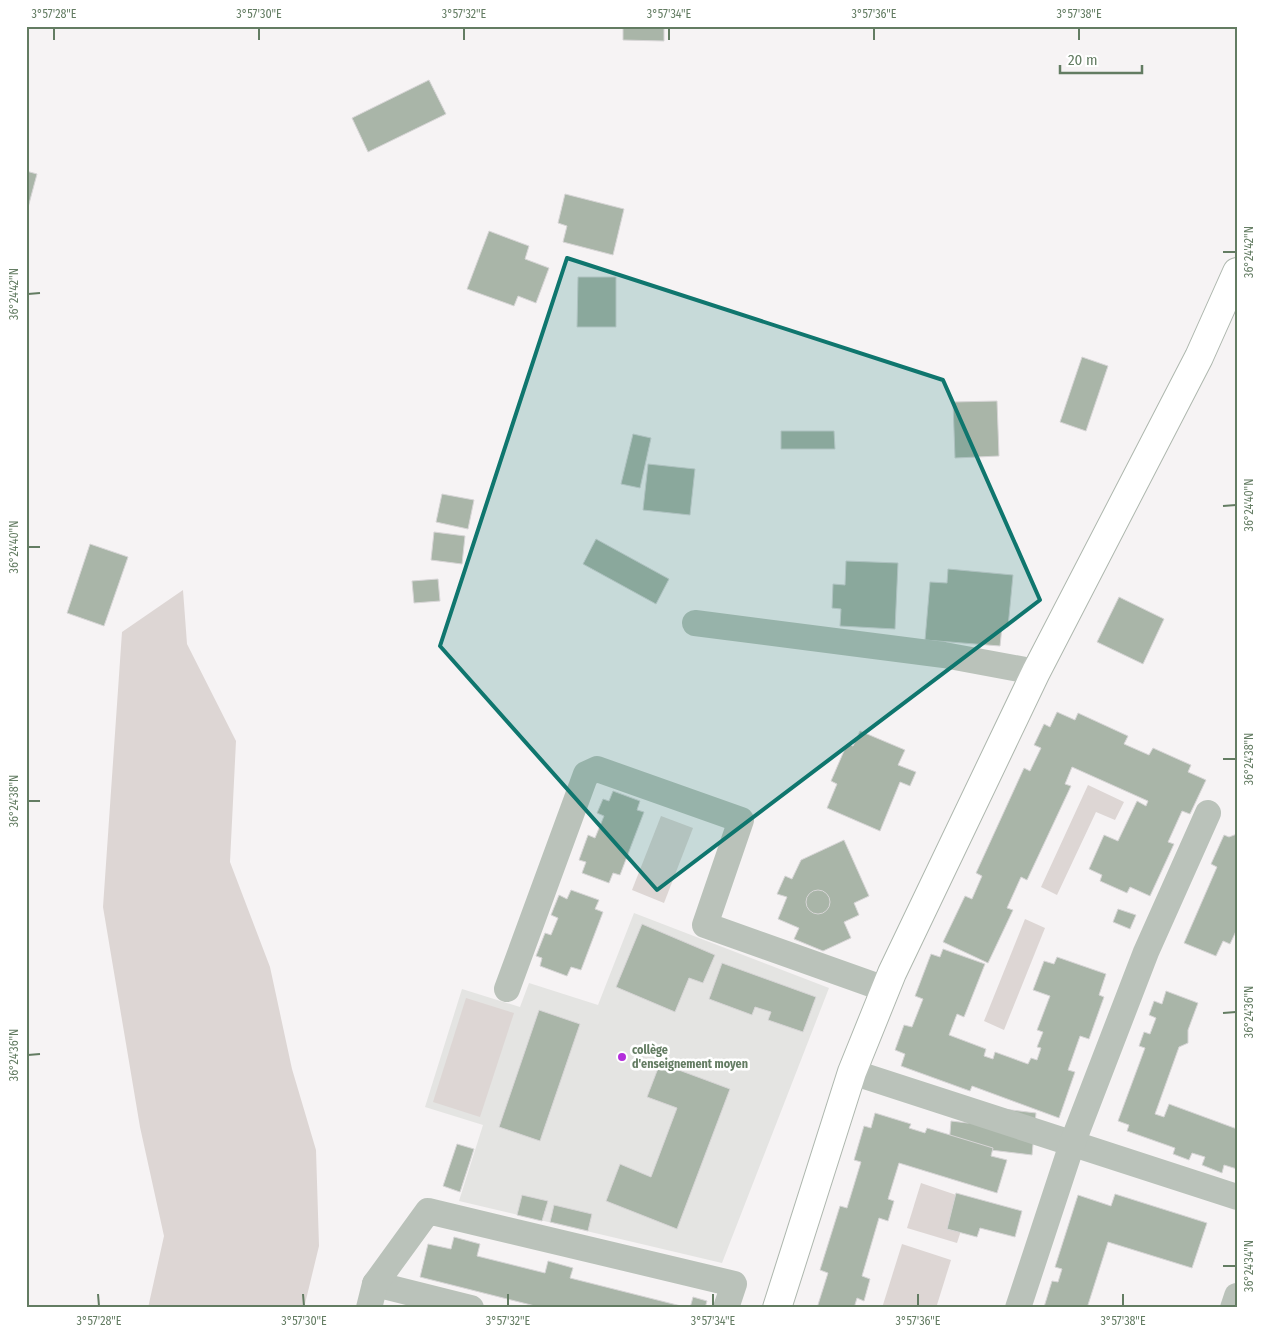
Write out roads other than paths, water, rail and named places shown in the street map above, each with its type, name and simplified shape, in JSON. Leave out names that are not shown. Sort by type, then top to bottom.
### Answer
[{"type":"main road","points":[[777,1308],[852,1072],[885,989],[1036,672],[1199,357],[1237,272]]},
{"type":"street","points":[[695,623],[944,655],[1036,672]]},
{"type":"street","points":[[507,989],[586,774],[597,768],[741,820],[705,924],[885,989]]},
{"type":"street","points":[[1018,1308],[1072,1144],[1146,952],[1208,813]]},
{"type":"street","points":[[852,1072],[1237,1197]]},
{"type":"street","points":[[471,1308],[372,1296],[428,1211],[734,1284],[726,1308]]},
{"type":"street","points":[[1233,1308],[1237,1296]]},
{"type":"place","name":"collège d'enseignement moyen","points":[[622,1057]]}]
